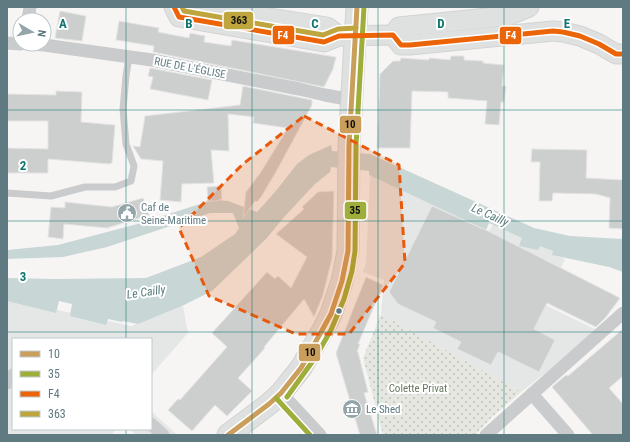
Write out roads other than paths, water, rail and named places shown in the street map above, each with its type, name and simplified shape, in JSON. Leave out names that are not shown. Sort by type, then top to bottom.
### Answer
[{"type":"main road","points":[[228,435],[282,393],[301,368],[331,314],[342,281],[348,251],[349,153],[352,100],[347,35],[357,7]]},
{"type":"street","points":[[174,7],[179,17],[324,42],[347,35],[393,35]]},
{"type":"street","points":[[199,7],[327,27],[347,35]]},
{"type":"street","points":[[393,35],[399,27],[499,17],[521,10]]},
{"type":"street","points":[[515,36],[521,10]]},
{"type":"street","points":[[393,35],[401,45],[410,45],[515,36],[553,31],[580,36],[599,44],[616,54],[623,54]]},
{"type":"street","name":"RUE DE L'ÉGLISE","points":[[52,46],[152,60],[299,89],[325,96],[352,100]]},
{"type":"street","points":[[486,435],[623,314]]},
{"type":"street","points":[[282,393],[320,435]]},
{"type":"street","points":[[532,394],[568,435]]},
{"type":"street","points":[[152,425],[163,435]]},
{"type":"lane","points":[[7,193],[51,196],[85,187],[115,187],[131,182],[134,166],[126,144],[124,109],[129,57]]},
{"type":"water","name":"Le Cailly","points":[[331,145],[332,151],[370,154],[534,228],[570,236],[623,239],[623,272],[609,267],[552,255],[553,251],[540,246],[538,250],[519,246],[522,238],[489,223],[486,230],[369,175],[369,171],[331,167],[330,172],[315,184],[266,239],[212,291],[182,306],[138,324],[108,319],[106,325],[70,316],[72,304],[59,301],[56,313],[7,301],[7,278],[146,278],[201,257],[235,234],[239,228],[233,213],[210,213],[107,247],[63,257],[7,259],[7,250],[58,245],[141,223],[206,202],[218,200],[228,201],[257,212],[297,164],[309,155]]},
{"type":"place","name":"Caf de Seine-Maritime","points":[[127,213]]},
{"type":"place","name":"Le Shed","points":[[352,409]]},
{"type":"park label","name":"Colette Privat","points":[[418,388]]}]
